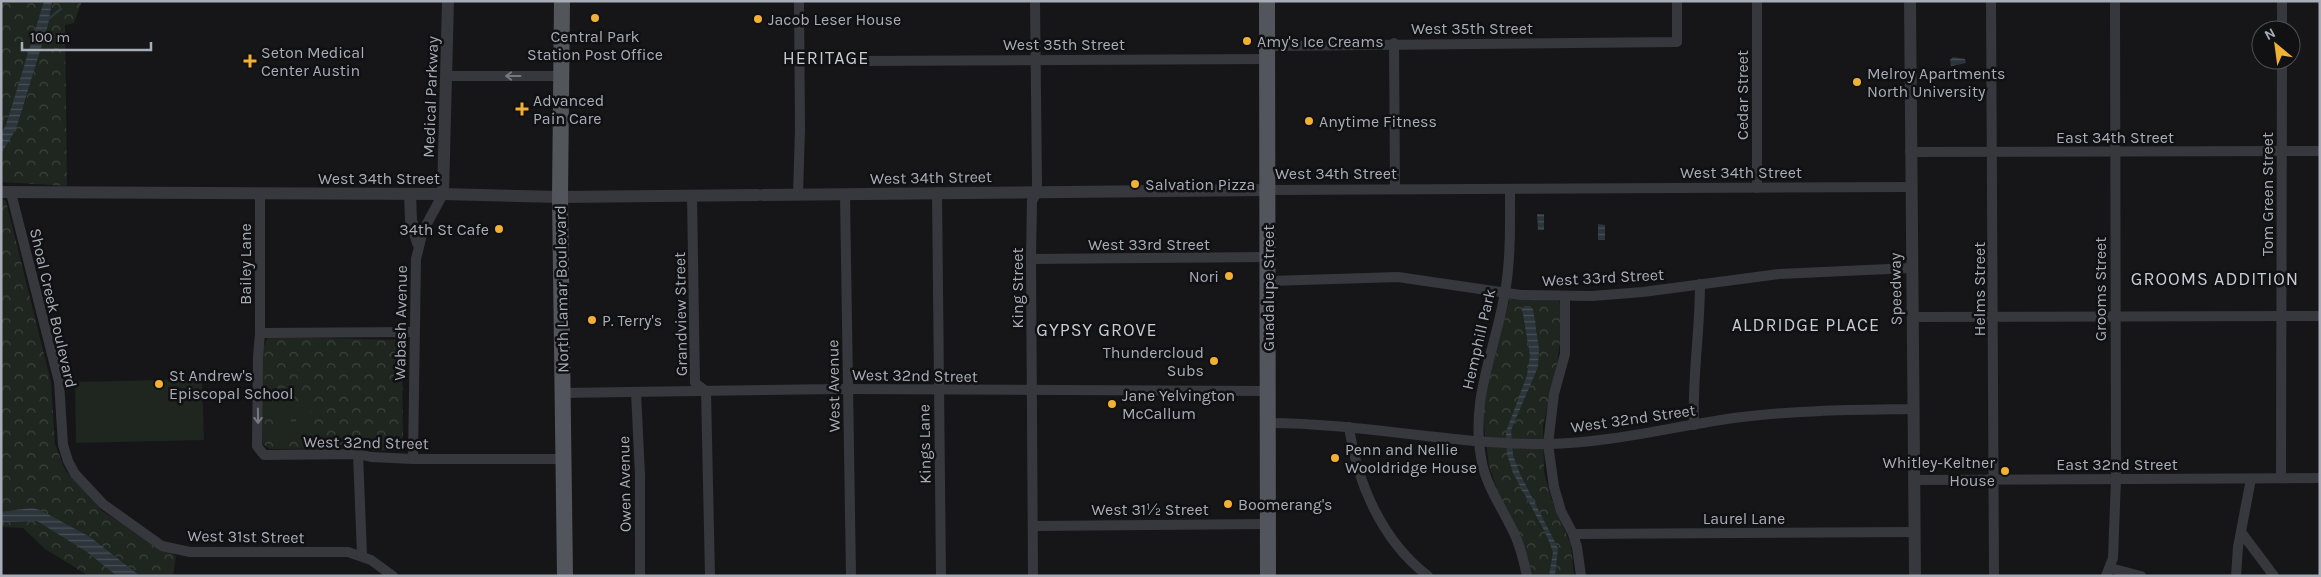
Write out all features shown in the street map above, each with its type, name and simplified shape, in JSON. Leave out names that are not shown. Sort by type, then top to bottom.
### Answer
[{"type":"main road","name":"North Lamar Boulevard","points":[[562,1],[560,197],[565,576]]},
{"type":"main road","name":"Guadalupe Street","points":[[1267,1],[1268,576]]},
{"type":"street","name":"Medical Parkway","points":[[443,194],[448,1]]},
{"type":"street","points":[[798,195],[800,129],[799,1]]},
{"type":"street","name":"King Street","points":[[1033,576],[1031,259],[1032,201],[1037,192],[1035,1]]},
{"type":"street","name":"West 35th Street","points":[[860,62],[1268,52],[1394,43],[1677,42],[1676,1]]},
{"type":"street","name":"Cedar Street","points":[[1757,1],[1757,188]]},
{"type":"street","name":"Speedway","points":[[1910,1],[1910,187],[1915,576]]},
{"type":"street","name":"Helms Street","points":[[1991,1],[1994,576]]},
{"type":"street","name":"Grooms Street","points":[[2108,572],[2113,558],[2116,479],[2115,1]]},
{"type":"street","points":[[2282,1],[2282,20]]},
{"type":"street","points":[[1394,43],[1395,190]]},
{"type":"street","name":"Tom Green Street","points":[[2280,478],[2282,70]]},
{"type":"street","points":[[447,76],[562,76]]},
{"type":"street","name":"East 34th Street","points":[[1910,152],[2320,151]]},
{"type":"street","name":"West 34th Street","points":[[6,193],[443,194],[560,197],[845,195],[938,192],[1910,187]]},
{"type":"street","name":"Hemphill Park","points":[[1510,189],[1510,254],[1505,293],[1482,384],[1480,442],[1482,464],[1488,481],[1519,544],[1527,576]]},
{"type":"street","name":"Kings Lane","points":[[938,192],[940,576]]},
{"type":"street","name":"Shoal Creek Boulevard","points":[[6,193],[59,382],[63,445],[68,461]]},
{"type":"street","points":[[410,194],[411,220],[418,243]]},
{"type":"street","name":"Wabash Avenue","points":[[413,459],[416,259],[418,243],[443,194]]},
{"type":"street","name":"Bailey Lane","points":[[260,195],[260,333]]},
{"type":"street","name":"West Avenue","points":[[845,195],[851,576]]},
{"type":"street","name":"Grandview Street","points":[[692,196],[695,383],[706,391],[710,576]]},
{"type":"street","name":"West 33rd Street","points":[[1031,259],[1268,257]]},
{"type":"street","name":"West 33rd Street","points":[[1268,281],[1362,276],[1398,277],[1520,295],[1565,296],[1621,294],[1779,274],[1911,268]]},
{"type":"street","points":[[1694,425],[1693,382],[1700,314],[1700,284]]},
{"type":"street","points":[[1565,296],[1565,354],[1554,394],[1548,444],[1554,487],[1561,511],[1573,534],[1580,559],[1581,576]]},
{"type":"street","points":[[1912,316],[2320,316]]},
{"type":"street","points":[[260,333],[414,332]]},
{"type":"street","name":"West 32nd Street","points":[[260,333],[258,357],[258,446],[264,454],[358,454],[371,457],[413,459],[562,459]]},
{"type":"street","name":"West 32nd Street","points":[[562,393],[848,389],[1031,391],[1268,390]]},
{"type":"street","name":"Owen Avenue","points":[[636,392],[640,475],[640,576]]},
{"type":"street","name":"West 32nd Street","points":[[1268,423],[1349,427],[1420,437],[1480,442],[1548,444],[1608,440],[1776,413],[1912,408]]},
{"type":"street","points":[[1349,427],[1358,469],[1374,507],[1397,544],[1428,576]]},
{"type":"street","points":[[358,454],[362,556]]},
{"type":"street","name":"West 31st Street","points":[[68,461],[82,482],[103,504],[152,539],[174,550],[190,552],[348,552],[362,556],[393,576]]},
{"type":"street","points":[[2236,576],[2241,532],[2251,478]]},
{"type":"street","name":"East 32nd Street","points":[[1914,480],[2320,478]]},
{"type":"street","name":"West 31½ Street","points":[[1033,526],[1267,524]]},
{"type":"street","name":"Laurel Lane","points":[[1573,534],[1915,532]]},
{"type":"street","points":[[2241,532],[2274,576]]},
{"type":"street","points":[[2108,572],[2141,576]]},
{"type":"green space","points":[[1,1],[82,1],[74,23],[65,25],[67,186],[1,182]]},
{"type":"green space","points":[[1,199],[6,201],[51,382],[55,444],[65,470],[102,511],[176,556],[173,576],[89,576],[45,549],[23,528],[1,527]]},
{"type":"green space","points":[[1510,298],[1559,301],[1560,304],[1560,341],[1557,365],[1543,426],[1544,472],[1552,501],[1571,545],[1574,576],[1530,576],[1524,548],[1497,489],[1489,466],[1483,416],[1485,390]]},
{"type":"green space","points":[[268,337],[402,340],[403,449],[375,451],[360,448],[270,449],[263,444],[260,439],[259,357]]},
{"type":"green space","points":[[202,379],[204,440],[76,443],[75,382]]},
{"type":"green space","points":[[310,407],[310,438],[296,438],[296,408]]},
{"type":"green space","points":[[277,408],[291,408],[291,438],[277,439]]},
{"type":"shaded area","points":[[44,1],[52,1],[48,25],[16,129],[1,154],[1,133],[6,125]]},
{"type":"shaded area","points":[[1953,57],[1965,59],[1966,63],[1951,66],[1950,60]]},
{"type":"shaded area","points":[[1537,214],[1544,214],[1544,230],[1538,230]]},
{"type":"shaded area","points":[[1598,224],[1605,225],[1605,240],[1598,240]]},
{"type":"shaded area","points":[[1530,306],[1533,309],[1539,349],[1538,367],[1511,430],[1513,455],[1520,474],[1558,548],[1555,576],[1549,576],[1553,552],[1546,534],[1513,473],[1507,454],[1506,432],[1527,375],[1530,356],[1522,308]]},
{"type":"shaded area","points":[[32,508],[40,510],[90,537],[140,576],[117,576],[87,552],[37,521],[1,522],[1,512]]},
{"type":"waterway","points":[[48,19],[61,9]]},
{"type":"place","name":"Central Park Station Post Office","points":[[595,18]]},
{"type":"place","name":"Jacob Leser House","points":[[758,19]]},
{"type":"place","name":"Amy's Ice Creams","points":[[1247,41]]},
{"type":"place","name":"Seton Medical Center Austin","points":[[250,61]]},
{"type":"place","name":"Melroy Apartments North University","points":[[1857,82]]},
{"type":"place","name":"Advanced Pain Care","points":[[522,109]]},
{"type":"place","name":"Anytime Fitness","points":[[1309,121]]},
{"type":"place","name":"Salvation Pizza","points":[[1135,184]]},
{"type":"place","name":"34th St Cafe","points":[[499,229]]},
{"type":"place","name":"Nori","points":[[1229,276]]},
{"type":"place","name":"P. Terry's","points":[[592,320]]},
{"type":"place","name":"Thundercloud Subs","points":[[1214,361]]},
{"type":"place","name":"St Andrew's Episcopal School","points":[[159,384]]},
{"type":"place","name":"Jane Yelvington McCallum","points":[[1112,404]]},
{"type":"place","name":"Penn and Nellie Wooldridge House","points":[[1335,458]]},
{"type":"place","name":"Whitley-Keltner House","points":[[2005,471]]},
{"type":"place","name":"Boomerang's","points":[[1228,504]]},
{"type":"district","name":"HERITAGE","points":[[826,58]]},
{"type":"district","name":"GROOMS ADDITION","points":[[2215,279]]},
{"type":"district","name":"ALDRIDGE PLACE","points":[[1806,325]]},
{"type":"district","name":"GYPSY GROVE","points":[[1097,330]]}]
